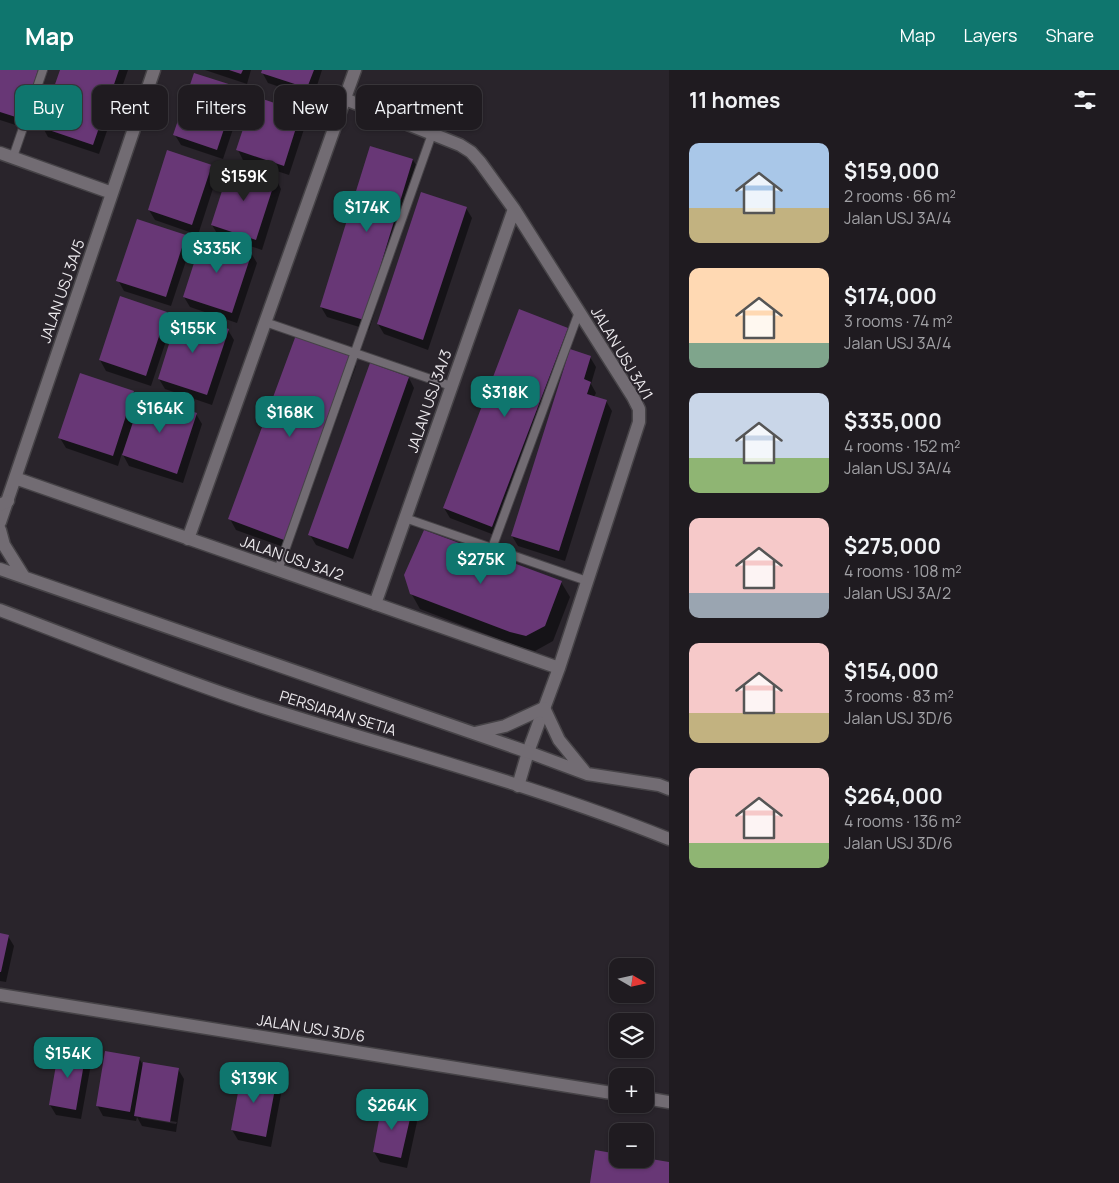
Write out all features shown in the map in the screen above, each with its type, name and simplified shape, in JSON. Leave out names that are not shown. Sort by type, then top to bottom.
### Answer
[{"type":"street","name":"JALAN USJ 3A/5","points":[[0,522],[4,503],[15,478],[154,70]]},
{"type":"street","points":[[346,98],[355,70]]},
{"type":"street","name":"JALAN USJ 3A/1","points":[[346,98],[460,145],[471,152],[514,209],[633,397],[639,410],[639,422],[559,668],[528,752],[518,786]]},
{"type":"street","points":[[188,539],[334,130]]},
{"type":"street","points":[[0,153],[112,193]]},
{"type":"street","name":"JALAN USJ 3A/3","points":[[375,604],[514,209]]},
{"type":"street","name":"JALAN USJ 3A/2","points":[[15,478],[559,668]]},
{"type":"street","points":[[0,530],[4,545],[24,577]]},
{"type":"street","name":"PERSIARAN SETIA","points":[[0,569],[475,733],[587,774],[659,785],[669,789]]},
{"type":"street","name":"PERSIARAN SETIA","points":[[0,610],[208,689],[518,786],[634,825],[669,840]]},
{"type":"street","points":[[475,733],[506,726],[544,708],[559,740],[587,774]]},
{"type":"street","name":"JALAN USJ 3D/6","points":[[0,995],[609,1093]]},
{"type":"street","points":[[654,1100],[669,1102]]},
{"type":"lane","points":[[13,158],[43,70]]},
{"type":"lane","points":[[278,570],[432,134]]},
{"type":"lane","points":[[492,548],[579,312]]},
{"type":"lane","points":[[265,322],[451,386]]},
{"type":"lane","points":[[405,518],[587,581]]},
{"type":"building","points":[[0,70],[38,70],[33,85],[15,85],[15,117],[0,112]]},
{"type":"building","points":[[60,70],[119,70],[114,85],[92,85],[92,130],[98,130],[93,145],[49,130],[82,130],[82,85],[55,85]]},
{"type":"building","points":[[229,70],[243,70],[241,74]]},
{"type":"building","points":[[262,70],[314,70],[308,85],[298,85],[261,73]]},
{"type":"building","points":[[194,73],[232,85],[190,85]]},
{"type":"building","points":[[264,99],[274,103],[274,130],[295,130],[284,166],[236,150],[243,130],[264,130]]},
{"type":"building","points":[[178,120],[178,130],[224,130],[217,150],[173,135]]},
{"type":"building","points":[[370,146],[413,159],[364,320],[320,307]]},
{"type":"building","points":[[167,150],[212,165],[192,225],[148,210]]},
{"type":"building","points":[[231,163],[276,178],[256,240],[211,225]]},
{"type":"building","points":[[421,192],[467,207],[423,340],[377,324]]},
{"type":"building","points":[[137,219],[186,235],[166,297],[116,281]]},
{"type":"building","points":[[203,235],[252,252],[232,313],[183,297]]},
{"type":"building","points":[[120,296],[167,312],[146,376],[99,360]]},
{"type":"building","points":[[519,309],[568,328],[492,527],[443,508]]},
{"type":"building","points":[[179,312],[229,329],[207,395],[158,379]]},
{"type":"building","points":[[296,335],[351,355],[284,540],[228,519]]},
{"type":"building","points":[[570,349],[591,356],[584,379],[591,382],[587,394],[607,400],[559,551],[511,536]]},
{"type":"building","points":[[370,363],[409,377],[348,549],[308,535]]},
{"type":"building","points":[[80,373],[134,391],[113,456],[58,438]]},
{"type":"building","points":[[142,395],[197,413],[177,474],[122,455]]},
{"type":"building","points":[[424,530],[562,581],[545,626],[526,636],[510,632],[410,594],[404,575]]},
{"type":"building","points":[[0,933],[9,935],[1,972],[0,972]]},
{"type":"building","points":[[59,1048],[86,1052],[76,1110],[49,1105]]},
{"type":"building","points":[[105,1051],[140,1057],[130,1112],[96,1106]]},
{"type":"building","points":[[143,1062],[179,1068],[170,1122],[134,1116]]},
{"type":"building","points":[[242,1071],[277,1078],[266,1137],[231,1130]]},
{"type":"building","points":[[382,1104],[412,1110],[401,1158],[373,1152]]},
{"type":"building","points":[[595,1150],[609,1152],[609,1168],[654,1168],[654,1160],[669,1162],[669,1183],[590,1183]]}]
